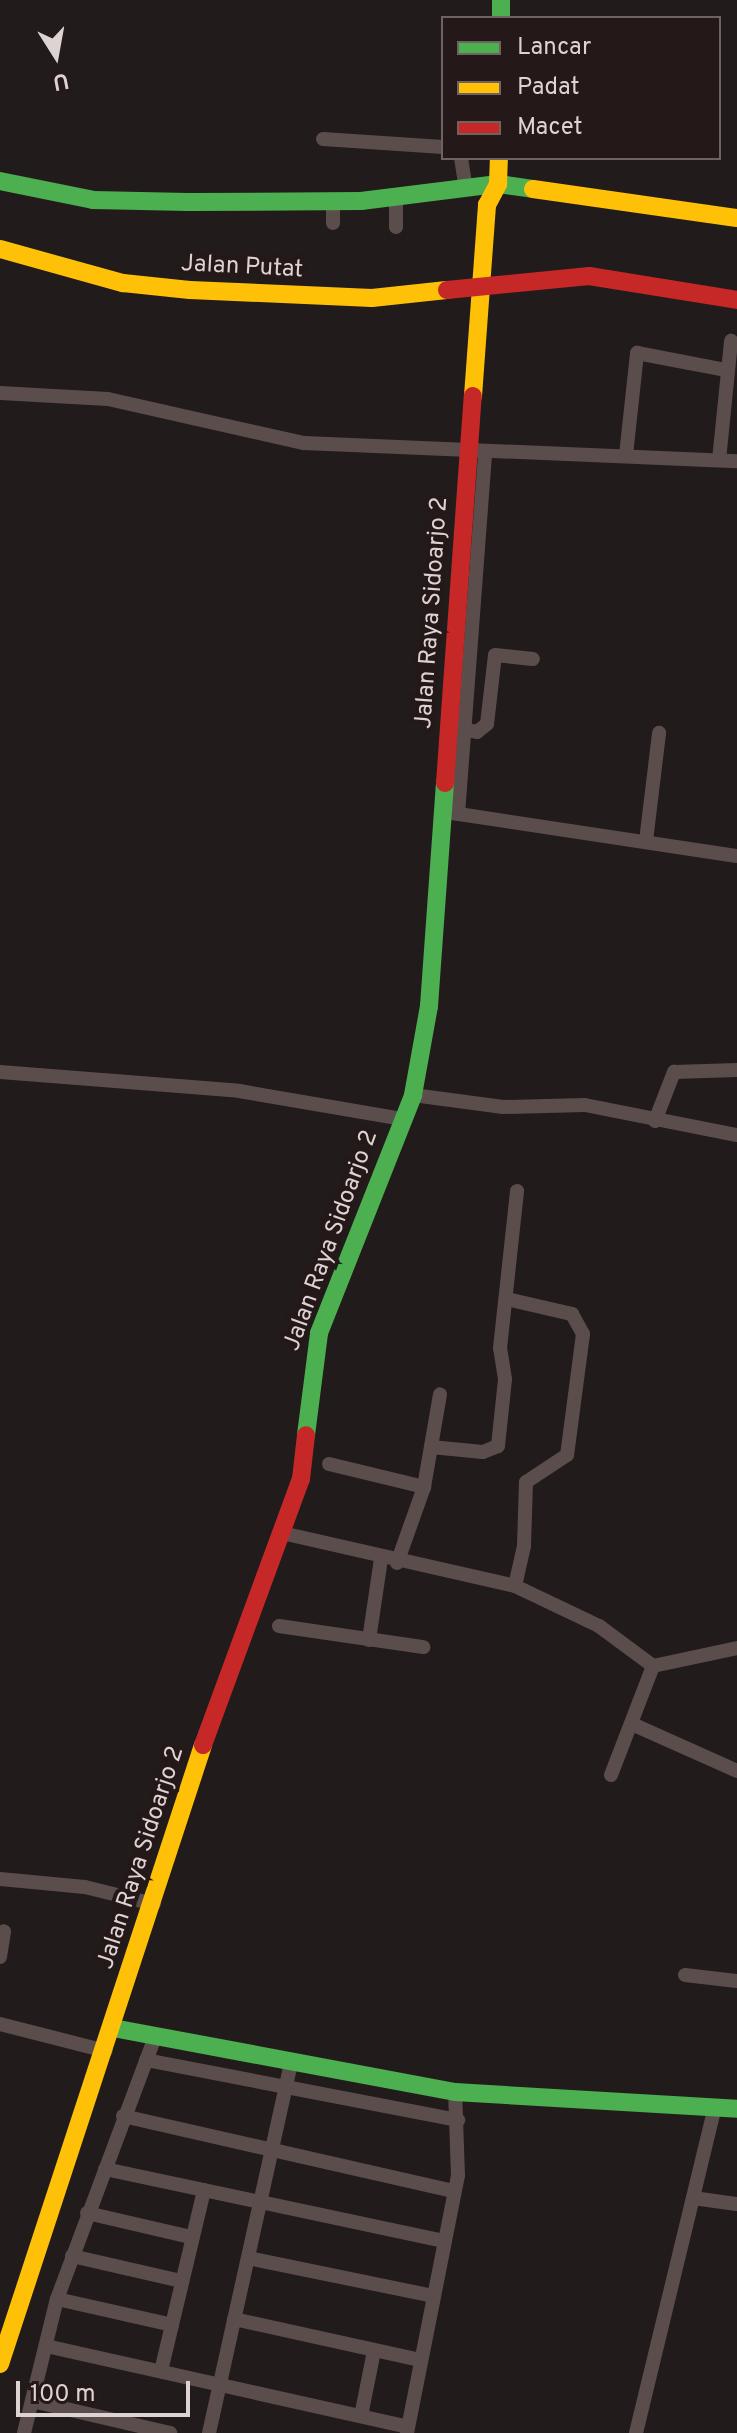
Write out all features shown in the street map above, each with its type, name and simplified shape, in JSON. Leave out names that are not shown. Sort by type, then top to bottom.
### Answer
[{"type":"street","points":[[323,139],[441,147]]},
{"type":"street","points":[[461,160],[466,188]]},
{"type":"street","name":"Jalan Raya Sidoarjo 2","points":[[0,2364],[106,2051],[122,2030],[154,1904],[238,1641],[289,1535],[301,1479],[316,1344],[402,1119],[420,1095],[452,813],[477,452],[487,205],[498,184],[499,160]]},
{"type":"street","points":[[0,181],[93,200],[396,213],[466,188],[498,184],[737,218]]},
{"type":"street","name":"Jalan Putat","points":[[0,249],[123,283],[190,290],[372,298],[486,271],[589,276],[737,300]]},
{"type":"street","points":[[719,460],[731,341]]},
{"type":"street","points":[[626,455],[637,353],[726,370]]},
{"type":"street","points":[[0,393],[108,399],[304,443],[737,461]]},
{"type":"street","points":[[477,452],[466,730],[452,813],[737,856]]},
{"type":"street","points":[[466,730],[477,732],[487,724],[495,655],[533,659]]},
{"type":"street","points":[[646,841],[659,733]]},
{"type":"street","points":[[655,1121],[674,1072],[737,1070]]},
{"type":"street","points":[[0,1072],[239,1091],[402,1119]]},
{"type":"street","points":[[420,1095],[503,1107],[585,1105],[737,1135]]},
{"type":"street","points":[[431,1447],[483,1452],[498,1446],[517,1191]]},
{"type":"street","points":[[507,1299],[572,1314],[583,1334],[567,1455],[526,1482],[524,1546],[515,1586]]},
{"type":"street","points":[[397,1563],[424,1487],[440,1394]]},
{"type":"street","points":[[329,1464],[424,1487]]},
{"type":"street","points":[[289,1535],[397,1563],[455,1569],[515,1586],[599,1626],[653,1666],[737,1648]]},
{"type":"street","points":[[369,1640],[381,1559]]},
{"type":"street","points":[[279,1626],[423,1647]]},
{"type":"street","points":[[611,1775],[653,1666]]},
{"type":"street","points":[[632,1724],[737,1771]]},
{"type":"street","points":[[0,1879],[85,1887],[154,1904]]},
{"type":"street","points":[[0,1957],[4,1931]]},
{"type":"street","points":[[685,1975],[737,1981]]},
{"type":"street","points":[[0,2024],[106,2051]]},
{"type":"street","points":[[122,2030],[291,2064],[455,2092],[737,2109]]},
{"type":"street","points":[[24,2433],[57,2299],[155,2037]]},
{"type":"street","points":[[146,2060],[458,2120]]},
{"type":"street","points":[[209,2433],[291,2064]]},
{"type":"street","points":[[46,2346],[361,2416],[407,2430],[453,2191],[458,2120],[455,2092]]},
{"type":"street","points":[[636,2433],[715,2107]]},
{"type":"street","points":[[123,2116],[453,2191]]},
{"type":"street","points":[[105,2169],[444,2241]]},
{"type":"street","points":[[161,2371],[204,2190]]},
{"type":"street","points":[[693,2198],[737,2204]]},
{"type":"street","points":[[87,2213],[191,2237]]},
{"type":"street","points":[[72,2256],[181,2281]]},
{"type":"street","points":[[248,2258],[433,2296]]},
{"type":"street","points":[[57,2299],[172,2325]]},
{"type":"street","points":[[234,2319],[420,2360]]},
{"type":"street","points":[[361,2416],[374,2351]]},
{"type":"street","points":[[32,2401],[170,2433]]},
{"type":"traffic: fast","points":[[501,0],[501,16]]},
{"type":"traffic: fast","points":[[0,181],[93,200],[188,202],[361,201],[498,184],[533,189]]},
{"type":"traffic: fast","points":[[306,1435],[319,1333],[413,1095],[429,1006],[445,783]]},
{"type":"traffic: fast","points":[[113,2028],[455,2092],[737,2109]]},
{"type":"traffic: slow","points":[[473,396],[487,205],[498,184],[499,160]]},
{"type":"traffic: slow","points":[[533,189],[737,218]]},
{"type":"traffic: slow","points":[[0,249],[123,283],[190,290],[372,298],[447,290]]},
{"type":"traffic: slow","points":[[0,2364],[203,1745]]},
{"type":"traffic: jam","points":[[447,290],[589,276],[737,300]]},
{"type":"traffic: jam","points":[[445,783],[473,396]]},
{"type":"traffic: jam","points":[[203,1745],[301,1479],[306,1435]]}]
